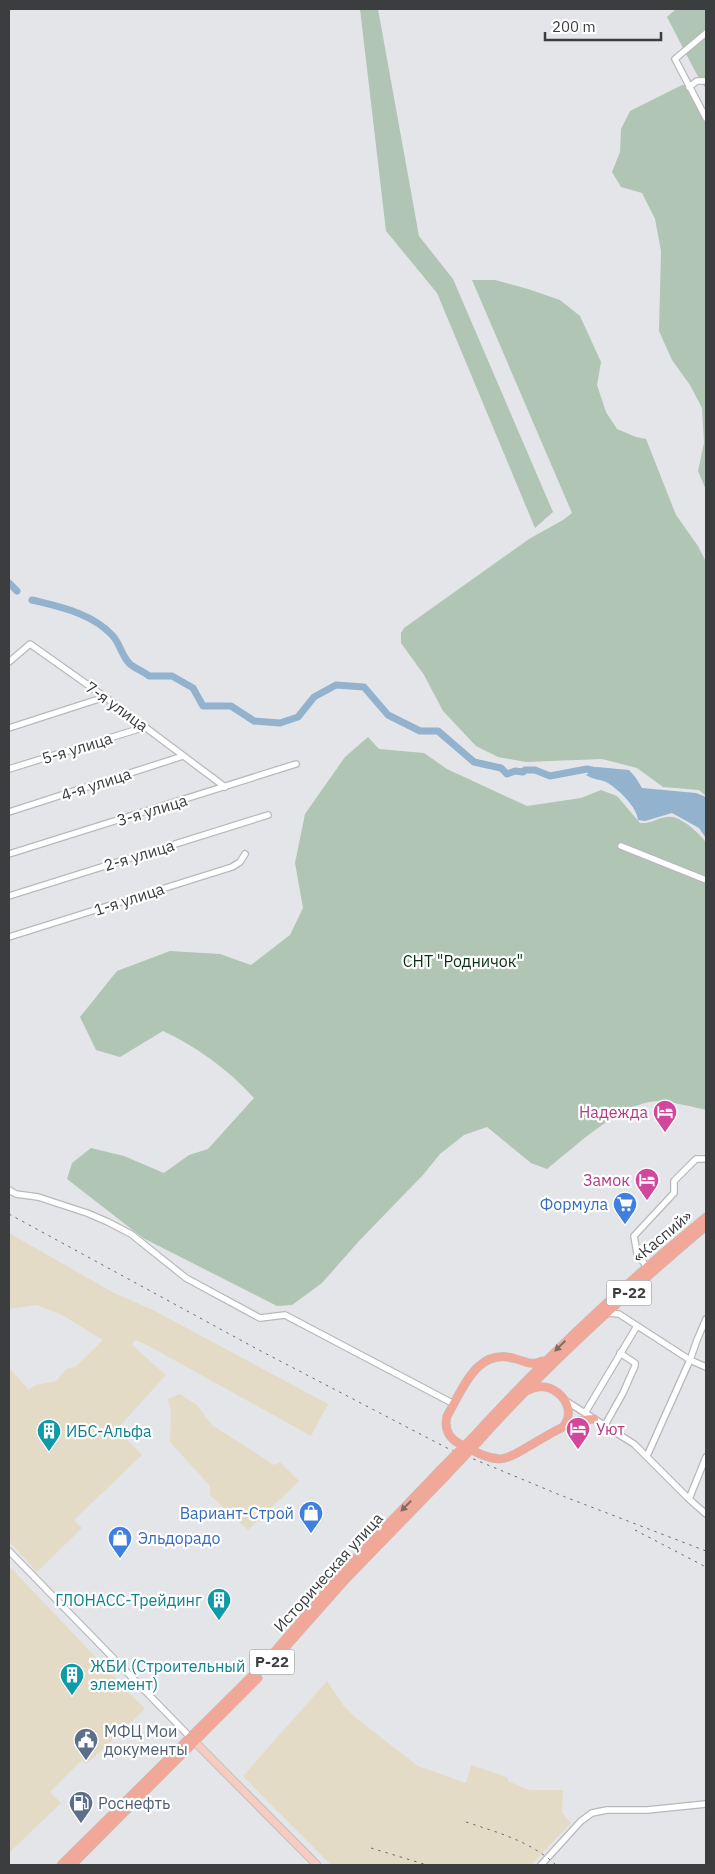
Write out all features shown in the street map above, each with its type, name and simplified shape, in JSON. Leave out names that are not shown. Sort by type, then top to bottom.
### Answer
[{"type":"highway","name":"«Каспий»","points":[[551,1360],[646,1266],[706,1217]]},
{"type":"highway","name":"«Каспий»","points":[[551,1360],[706,1226]]},
{"type":"highway","points":[[551,1360],[530,1364],[515,1358],[499,1357],[479,1364],[447,1416],[446,1423],[450,1436],[456,1442],[492,1458],[502,1459],[563,1427],[582,1419],[594,1419]]},
{"type":"highway","points":[[551,1360],[547,1372],[547,1383],[555,1393]]},
{"type":"highway","name":"Историческая улица","points":[[475,1440],[512,1394],[551,1360]]},
{"type":"highway","name":"Историческая улица","points":[[72,1865],[264,1664],[358,1556],[521,1395],[551,1360]]},
{"type":"highway","points":[[512,1394],[525,1374],[525,1368],[521,1361]]},
{"type":"highway","points":[[521,1395],[533,1388],[542,1386],[566,1401],[570,1410],[568,1420],[563,1427]]},
{"type":"highway","name":"Историческая улица","points":[[61,1865],[268,1667],[442,1474]]},
{"type":"main road","points":[[193,1739],[317,1865]]},
{"type":"street","points":[[706,33],[675,59],[706,118]]},
{"type":"street","points":[[689,87],[698,82],[706,81]]},
{"type":"street","name":"7-я улица","points":[[9,662],[30,644],[105,697],[225,787]]},
{"type":"street","points":[[9,728],[105,697]]},
{"type":"street","name":"5-я улица","points":[[9,769],[145,727]]},
{"type":"street","name":"4-я улица","points":[[9,812],[183,756]]},
{"type":"street","name":"3-я улица","points":[[9,854],[296,764]]},
{"type":"street","name":"2-я улица","points":[[9,896],[268,815]]},
{"type":"street","points":[[621,846],[706,880]]},
{"type":"street","name":"1-я улица","points":[[9,937],[232,867],[240,862],[245,854]]},
{"type":"street","points":[[646,1266],[637,1253],[634,1236],[674,1193],[674,1180],[696,1159],[706,1159]]},
{"type":"street","points":[[9,1190],[16,1194],[38,1197],[108,1222],[131,1234],[186,1278],[260,1318],[285,1315],[454,1404]]},
{"type":"street","points":[[619,1314],[620,1302]]},
{"type":"street","points":[[607,1313],[619,1314],[690,1360],[706,1367]]},
{"type":"street","points":[[647,1456],[706,1320]]},
{"type":"street","points":[[585,1413],[637,1326]]},
{"type":"street","points":[[605,1425],[623,1393],[635,1366],[632,1360],[620,1354]]},
{"type":"street","points":[[566,1401],[634,1444],[706,1514]]},
{"type":"street","points":[[689,1499],[706,1457]]},
{"type":"street","points":[[9,1551],[193,1739]]},
{"type":"street","points":[[540,1865],[580,1821],[592,1813],[607,1810],[647,1810],[706,1804]]},
{"type":"shaded area","points":[[9,1233],[114,1293],[153,1310],[328,1404],[311,1436],[135,1340],[132,1345],[166,1375],[117,1429],[142,1455],[74,1520],[82,1528],[37,1572],[9,1541],[9,1368],[29,1390],[35,1385],[56,1381],[66,1369],[75,1367],[103,1340],[62,1315],[37,1305],[9,1309]]},
{"type":"shaded area","points":[[180,1394],[197,1405],[212,1425],[274,1465],[280,1462],[299,1481],[248,1530],[210,1495],[210,1486],[170,1442],[171,1411],[168,1399]]},
{"type":"shaded area","points":[[9,1566],[145,1709],[86,1764],[82,1760],[50,1792],[61,1803],[9,1853]]},
{"type":"shaded area","points":[[327,1681],[343,1705],[356,1718],[418,1766],[466,1783],[471,1765],[508,1778],[508,1781],[529,1790],[563,1790],[562,1813],[571,1823],[531,1865],[331,1865],[243,1776]]},
{"type":"green space","points":[[360,9],[378,9],[419,236],[453,279],[553,512],[535,528],[437,293],[386,231]]},
{"type":"green space","points":[[676,9],[706,9],[706,89],[667,17]]},
{"type":"green space","points":[[682,85],[686,85],[706,122],[706,490],[698,471],[704,443],[702,408],[690,385],[672,360],[659,331],[661,251],[655,219],[642,193],[621,187],[612,172],[620,152],[621,129],[630,111]]},
{"type":"green space","points":[[472,280],[495,280],[528,289],[560,300],[580,316],[601,362],[597,385],[606,412],[617,429],[646,439],[676,515],[698,546],[706,562],[706,796],[699,790],[663,787],[637,768],[602,759],[526,762],[498,757],[476,746],[443,711],[424,675],[401,643],[401,633],[404,628],[529,539],[572,513]]},
{"type":"green space","name":"СНТ \"Родничок\"","points":[[368,737],[379,749],[424,753],[447,769],[527,806],[581,798],[601,790],[617,796],[640,823],[663,818],[677,818],[694,829],[703,838],[706,842],[706,1110],[655,1101],[635,1106],[595,1130],[547,1169],[531,1163],[487,1127],[464,1135],[440,1154],[423,1175],[359,1241],[322,1283],[292,1305],[277,1306],[143,1238],[67,1179],[72,1163],[91,1148],[124,1156],[164,1173],[189,1155],[208,1149],[254,1098],[212,1060],[188,1044],[163,1031],[120,1057],[96,1050],[80,1017],[117,971],[170,951],[220,954],[251,965],[290,935],[303,908],[295,863],[305,814],[345,757]]},
{"type":"water","points":[[597,767],[629,770],[642,788],[696,793],[706,797],[706,838],[699,828],[672,813],[645,821],[638,820],[631,804],[617,790],[608,783],[586,775]]},
{"type":"waterway","points":[[9,583],[17,591]]},
{"type":"waterway","points":[[32,600],[54,605],[95,621],[115,638],[125,658],[132,665],[149,676],[172,676],[193,688],[203,706],[231,706],[254,721],[280,723],[298,717],[314,697],[336,685],[364,687],[388,715],[420,731],[438,731],[474,762],[501,768],[507,774],[515,771],[523,772],[525,770],[535,770],[550,776],[587,769],[601,772]]},
{"type":"railway","points":[[9,1214],[257,1349],[447,1448],[560,1495],[706,1551]]},
{"type":"railway","points":[[635,1530],[706,1567]]},
{"type":"railway","points":[[466,1822],[525,1844],[556,1865]]},
{"type":"railway","points":[[371,1848],[427,1865]]},
{"type":"place","name":"Надежда","points":[[665,1133]]},
{"type":"place","name":"Замок","points":[[647,1201]]},
{"type":"place","name":"Формула","points":[[625,1225]]},
{"type":"place","name":"Уют","points":[[578,1450]]},
{"type":"place","name":"ИБС-Альфа","points":[[49,1452]]},
{"type":"place","name":"Вариант-Строй","points":[[311,1534]]},
{"type":"place","name":"Эльдорадо","points":[[120,1559]]},
{"type":"place","name":"ГЛОНАСС-Трейдинг","points":[[219,1621]]},
{"type":"place","name":"ЖБИ (Строительный элемент)","points":[[72,1696]]},
{"type":"place","name":"МФЦ Мои документы","points":[[86,1761]]},
{"type":"place","name":"Роснефть","points":[[81,1824]]}]
